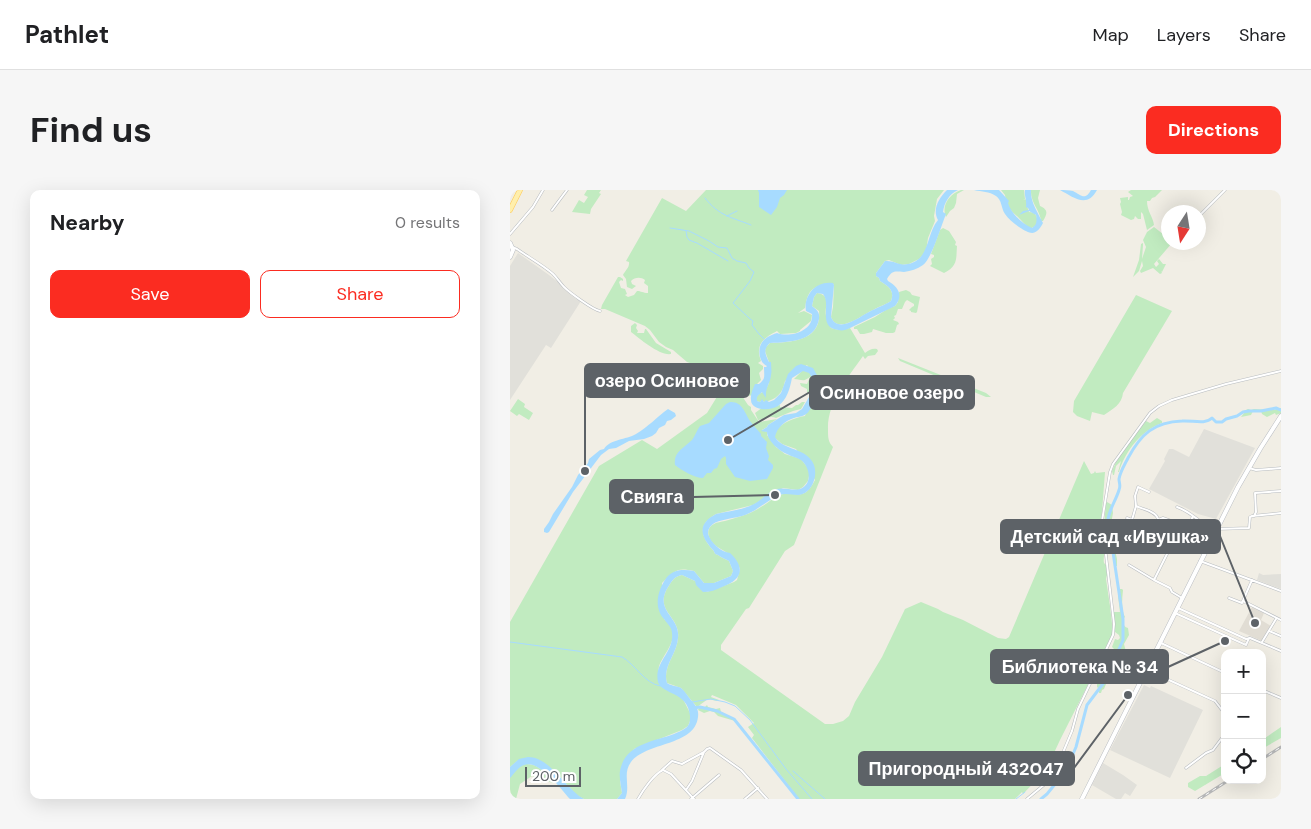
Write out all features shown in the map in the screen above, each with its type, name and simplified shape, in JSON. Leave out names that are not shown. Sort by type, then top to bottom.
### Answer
[{"type":"main road","points":[[510,210],[520,190]]},
{"type":"main road","points":[[510,257],[513,250],[511,245]]},
{"type":"main road","points":[[1082,799],[1176,613],[1200,561],[1249,468],[1281,416]]},
{"type":"street","points":[[510,234],[533,207],[543,190]]},
{"type":"street","points":[[552,210],[568,190]]},
{"type":"street","points":[[1206,209],[1225,190]]},
{"type":"street","points":[[511,245],[553,274],[568,291],[588,306],[600,311]]},
{"type":"street","points":[[1027,799],[1045,784],[1059,762],[1072,731],[1078,709],[1113,635],[1114,624],[1102,521],[1113,464],[1150,413],[1159,406],[1172,400],[1226,384],[1281,371]]},
{"type":"street","points":[[1249,468],[1256,470],[1281,468]]},
{"type":"street","points":[[1127,518],[1132,520],[1138,487],[1149,492]]},
{"type":"street","points":[[1177,507],[1216,531],[1249,528],[1250,518],[1256,512],[1255,493],[1281,491]]},
{"type":"street","points":[[1136,506],[1156,517],[1158,520],[1156,532]]},
{"type":"street","points":[[1254,516],[1281,513]]},
{"type":"street","points":[[1158,520],[1163,518],[1188,527],[1194,516]]},
{"type":"street","points":[[1135,536],[1138,537],[1146,532],[1156,532],[1204,554]]},
{"type":"street","points":[[1154,580],[1174,540]]},
{"type":"street","points":[[1200,561],[1281,591]]},
{"type":"street","points":[[1130,564],[1170,588],[1172,592],[1182,598]]},
{"type":"street","points":[[1243,601],[1252,580]]},
{"type":"street","points":[[1228,598],[1242,603],[1243,601],[1281,620]]},
{"type":"street","points":[[1178,608],[1246,639],[1249,638],[1262,642],[1281,651]]},
{"type":"street","points":[[1176,613],[1246,645],[1249,638]]},
{"type":"street","points":[[1262,642],[1277,618]]},
{"type":"street","points":[[1269,631],[1281,636]]},
{"type":"street","points":[[1161,643],[1221,671]]},
{"type":"street","points":[[1147,670],[1215,701],[1221,709]]},
{"type":"street","points":[[1266,692],[1281,698]]},
{"type":"street","points":[[1186,768],[1213,750],[1221,739]]},
{"type":"street","points":[[638,799],[656,775],[672,761],[682,764],[712,748],[741,770],[767,799]]},
{"type":"street","points":[[686,790],[692,781],[704,752]]},
{"type":"street","points":[[662,770],[671,774],[692,798],[720,775]]},
{"type":"street","points":[[745,799],[758,788]]},
{"type":"shaded area","points":[[518,253],[581,301],[551,348],[546,345],[510,400],[510,266]]},
{"type":"shaded area","points":[[1204,429],[1255,448],[1216,519],[1198,514],[1149,489],[1165,461],[1164,459],[1169,449],[1189,457]]},
{"type":"shaded area","points":[[1259,573],[1263,575],[1281,574],[1281,589],[1257,580]]},
{"type":"shaded area","points":[[1252,607],[1264,613],[1261,620],[1271,626],[1262,641],[1239,631]]},
{"type":"shaded area","points":[[1144,685],[1150,688],[1151,686],[1203,710],[1170,778],[1110,750]]},
{"type":"shaded area","points":[[1103,763],[1137,785],[1130,796],[1125,793],[1121,799],[1116,799],[1092,785]]},
{"type":"green space","points":[[587,190],[601,190],[599,193],[601,194],[591,209],[590,214],[572,212],[579,200],[584,203],[588,197],[584,195]]},
{"type":"green space","points":[[706,190],[944,190],[937,199],[935,221],[928,238],[926,252],[919,259],[909,264],[901,265],[889,260],[885,261],[876,273],[880,281],[891,291],[891,301],[851,322],[839,324],[834,322],[831,317],[834,285],[832,283],[816,287],[810,292],[805,308],[798,313],[804,311],[812,315],[811,321],[796,333],[780,334],[777,331],[767,337],[760,345],[759,355],[761,361],[758,363],[763,366],[759,373],[761,380],[755,386],[753,395],[748,396],[742,390],[742,387],[739,388],[734,386],[732,382],[730,383],[731,378],[728,378],[726,382],[687,362],[673,350],[659,342],[645,326],[601,309],[618,277],[623,279],[623,281],[619,282],[621,288],[625,289],[627,294],[625,295],[628,297],[634,295],[637,291],[648,293],[648,286],[644,283],[645,280],[638,278],[631,281],[636,286],[632,289],[627,287],[626,279],[623,275],[629,266],[629,262],[626,261],[662,198],[686,211]]},
{"type":"green space","points":[[964,190],[957,194],[954,208],[946,217],[945,205],[947,201],[953,194]]},
{"type":"green space","points":[[1001,190],[1024,190],[1025,199],[1023,199],[1028,200],[1029,212],[1034,213],[1036,216],[1037,225],[1030,229],[1009,208],[1005,195]]},
{"type":"green space","points":[[1031,190],[1040,190],[1038,198],[1040,206],[1046,212],[1043,221],[1041,221],[1033,202]]},
{"type":"green space","points":[[1131,190],[1162,190],[1150,201],[1147,201],[1154,225],[1147,230],[1141,212],[1141,219],[1135,216],[1131,220],[1121,215],[1120,198],[1128,197],[1129,200],[1133,196],[1128,192]]},
{"type":"green space","points":[[1154,227],[1161,232],[1161,250],[1166,250],[1154,264],[1156,267],[1159,264],[1157,261],[1159,259],[1163,264],[1166,264],[1160,274],[1153,268],[1141,273],[1142,261],[1139,271],[1133,277],[1139,260],[1141,244],[1143,243],[1142,259],[1146,247],[1143,240],[1147,232]]},
{"type":"green space","points":[[943,228],[949,231],[957,246],[954,265],[944,273],[930,266],[932,264],[931,259],[934,257],[931,254],[940,230]]},
{"type":"green space","points":[[906,290],[912,295],[920,297],[917,312],[909,310],[914,304],[907,300],[902,309],[898,309],[894,316],[893,320],[899,324],[895,332],[886,333],[873,329],[872,332],[860,334],[857,329],[854,329],[854,327],[895,306],[898,302],[899,292]]},
{"type":"green space","points":[[817,293],[822,294],[826,299],[826,316],[831,328],[839,330],[850,328],[865,353],[874,349],[878,351],[875,355],[868,356],[865,359],[863,356],[839,391],[829,419],[829,439],[833,447],[794,545],[785,551],[749,608],[746,609],[721,645],[721,650],[825,724],[833,724],[843,721],[849,716],[855,702],[882,657],[905,609],[921,602],[998,638],[1006,639],[1009,637],[1084,461],[1091,474],[1095,471],[1096,473],[1105,472],[1101,525],[1102,538],[1100,539],[1102,550],[1104,550],[1113,632],[1048,766],[1023,794],[1022,792],[1015,799],[799,799],[752,738],[754,735],[748,727],[754,723],[736,705],[712,695],[711,697],[719,700],[708,699],[697,707],[681,688],[667,683],[666,671],[678,638],[678,630],[665,607],[664,601],[665,593],[671,582],[676,577],[682,575],[695,581],[707,592],[737,580],[740,569],[735,561],[729,554],[710,540],[708,533],[712,525],[751,513],[780,495],[803,494],[807,492],[815,480],[796,449],[782,444],[774,437],[775,430],[782,425],[793,419],[805,416],[817,381],[807,365],[785,381],[783,389],[775,398],[760,402],[756,401],[756,398],[763,392],[765,394],[769,383],[769,362],[765,351],[766,347],[770,343],[804,338],[816,329],[819,321],[819,311],[812,306]]},
{"type":"green space","points":[[1136,295],[1172,311],[1123,393],[1119,403],[1104,415],[1092,412],[1090,421],[1077,416],[1073,412],[1074,401]]},
{"type":"green space","points":[[635,323],[637,325],[637,333],[644,333],[646,329],[656,343],[671,352],[671,354],[656,350],[631,332],[631,326]]},
{"type":"green space","points":[[898,358],[986,393],[991,397],[986,397],[900,361]]},
{"type":"green space","points":[[802,371],[810,372],[811,375],[812,386],[809,394],[807,389],[801,386],[800,383],[807,384],[810,377],[804,380],[794,379]]},
{"type":"green space","points":[[723,387],[738,390],[751,407],[759,422],[777,419],[762,430],[767,432],[767,435],[776,447],[785,454],[801,459],[810,471],[808,481],[798,490],[783,488],[753,505],[716,514],[706,522],[703,530],[705,540],[715,554],[729,561],[733,571],[731,576],[714,583],[704,583],[694,571],[679,570],[662,583],[664,619],[670,625],[673,637],[659,666],[658,678],[683,699],[690,713],[688,726],[634,749],[620,781],[622,793],[617,799],[584,799],[576,795],[554,770],[520,759],[510,767],[510,622],[599,466],[642,440],[657,449],[707,413]]},
{"type":"green space","points":[[518,399],[525,404],[524,407],[533,413],[529,420],[519,414],[517,416],[510,411]]},
{"type":"green space","points":[[805,402],[801,409],[776,418],[770,417],[758,420],[755,413],[763,407],[768,409],[780,405],[780,407],[792,408]]},
{"type":"green space","points":[[1281,408],[1281,413],[1276,415],[1275,413],[1267,417],[1261,411],[1253,411],[1251,415],[1241,417],[1244,411],[1248,409],[1273,410]]},
{"type":"green space","points":[[1157,418],[1162,423],[1155,426],[1135,442],[1125,456],[1119,472],[1121,461],[1116,466],[1113,475],[1112,471],[1116,462],[1146,421],[1150,423]]},
{"type":"green space","points":[[1107,502],[1112,505],[1111,524],[1117,566],[1114,563],[1110,541],[1104,525]]},
{"type":"green space","points":[[1120,589],[1123,590],[1122,608],[1125,617],[1123,622],[1128,628],[1129,635],[1124,644],[1126,652],[1119,653],[1116,662],[1119,664],[1112,673],[1114,677],[1111,677],[1112,680],[1099,693],[1097,684],[1103,679],[1105,665],[1109,666],[1115,639],[1118,640],[1120,638],[1115,632],[1114,612],[1120,612],[1118,596]]},
{"type":"green space","points":[[707,705],[716,709],[720,708],[721,712],[735,719],[735,721],[718,716],[714,712],[704,713],[698,710]]},
{"type":"green space","points":[[1281,727],[1281,738],[1266,747],[1266,737]]},
{"type":"green space","points":[[525,764],[538,767],[554,781],[553,783],[532,776],[520,784],[516,799],[510,799],[510,776],[520,766]]},
{"type":"green space","points":[[1221,767],[1221,775],[1195,791],[1188,787],[1188,783],[1200,776],[1206,776]]},
{"type":"water","points":[[758,190],[787,190],[780,198],[777,207],[771,215],[759,207]]},
{"type":"water","points":[[947,190],[958,190],[950,196],[944,205],[943,212],[946,214],[933,249],[926,261],[914,270],[893,272],[887,279],[899,292],[898,302],[895,306],[848,329],[839,330],[834,329],[827,323],[825,298],[823,294],[817,293],[812,306],[818,311],[819,315],[817,327],[807,336],[800,339],[770,343],[766,347],[766,356],[769,362],[771,362],[770,378],[766,398],[762,392],[757,397],[757,401],[760,402],[762,399],[764,402],[766,400],[769,402],[774,400],[781,393],[788,374],[801,364],[813,368],[818,377],[817,381],[820,385],[809,411],[785,423],[780,427],[775,437],[783,445],[801,452],[811,459],[815,469],[813,484],[803,494],[779,495],[747,514],[719,521],[711,526],[708,534],[711,541],[720,549],[730,553],[738,564],[740,573],[734,581],[706,592],[703,592],[696,585],[695,581],[682,575],[675,578],[670,584],[665,593],[664,601],[665,607],[678,630],[678,638],[666,671],[667,683],[684,691],[697,708],[698,717],[695,726],[688,733],[679,739],[647,751],[631,762],[627,771],[627,794],[625,799],[617,799],[622,793],[620,770],[624,759],[629,753],[650,741],[683,730],[690,722],[685,702],[660,686],[657,676],[672,639],[671,630],[661,614],[658,604],[659,592],[667,577],[673,572],[683,570],[694,571],[704,583],[714,583],[731,576],[733,571],[729,561],[715,554],[705,540],[702,530],[706,522],[716,514],[750,506],[777,489],[800,489],[807,483],[809,475],[804,463],[780,450],[771,442],[767,432],[761,431],[784,415],[796,413],[802,409],[809,397],[813,379],[809,373],[803,371],[792,378],[786,397],[778,406],[762,409],[754,406],[751,400],[752,392],[755,384],[759,384],[763,380],[764,367],[767,366],[760,357],[761,344],[777,333],[794,334],[809,325],[812,320],[812,314],[806,311],[807,300],[812,290],[821,284],[833,283],[834,285],[831,317],[838,324],[849,323],[891,301],[891,291],[880,281],[876,273],[885,261],[908,264],[915,262],[920,257],[938,220],[936,216],[937,204]]},
{"type":"water","points":[[974,190],[999,190],[1009,201],[1009,207],[1014,214],[1032,228],[1036,223],[1036,215],[1029,211],[1019,215],[1023,211],[1029,210],[1026,207],[1025,190],[1031,190],[1033,203],[1043,223],[1035,232],[1027,232],[1008,218],[996,196],[988,192]]},
{"type":"water","points":[[1060,190],[1073,191],[1085,196],[1091,190],[1097,190],[1089,199],[1080,200]]},
{"type":"water","points":[[730,402],[740,405],[767,442],[768,460],[773,465],[773,468],[767,479],[750,481],[735,477],[726,464],[725,456],[721,459],[717,468],[711,473],[707,473],[703,478],[696,477],[675,465],[677,453],[692,440],[700,426],[709,423]]},
{"type":"water","points":[[668,409],[675,413],[676,416],[667,421],[652,436],[629,441],[616,448],[609,449],[601,455],[573,492],[549,532],[544,532],[553,514],[589,459],[610,443],[632,436],[640,431]]},
{"type":"water","points":[[528,757],[544,762],[584,799],[570,799],[543,770],[530,764],[520,767],[510,778],[510,767],[519,759]]},
{"type":"waterway","points":[[705,198],[720,212],[751,225]]},
{"type":"waterway","points":[[727,216],[737,211]]},
{"type":"waterway","points":[[670,228],[689,231],[718,247],[727,248],[732,258],[746,263],[754,272],[750,281],[733,303],[753,321],[752,325],[764,339]]},
{"type":"waterway","points":[[686,231],[689,240],[728,261]]},
{"type":"waterway","points":[[1041,799],[1060,778],[1070,761],[1076,747],[1087,705],[1105,681],[1123,640],[1123,619],[1108,519],[1120,489],[1120,474],[1133,450],[1143,436],[1164,424],[1182,421],[1202,422],[1212,418],[1216,422],[1222,422],[1243,412],[1276,408],[1281,410]]},
{"type":"waterway","points":[[510,642],[622,657],[649,681],[660,686]]},
{"type":"waterway","points":[[692,702],[711,699],[735,706],[750,720],[786,769],[812,799]]},
{"type":"waterway","points":[[693,708],[700,707],[717,711],[734,719],[798,799]]},
{"type":"waterway","points":[[793,771],[825,799]]},
{"type":"waterway","points":[[1016,799],[1025,792]]},
{"type":"railway","points":[[1266,756],[1281,747]]},
{"type":"railway","points":[[1199,799],[1223,784]]},
{"type":"place","name":"Осиновое озеро","points":[[728,440]]},
{"type":"place","name":"озеро Осиновое","points":[[585,471]]},
{"type":"place","name":"Свияга","points":[[775,495]]},
{"type":"place","name":"Детский сад «Ивушка»","points":[[1255,623]]},
{"type":"place","name":"Библиотека № 34","points":[[1225,641]]},
{"type":"place","name":"Пригородный 432047","points":[[1128,695]]}]
